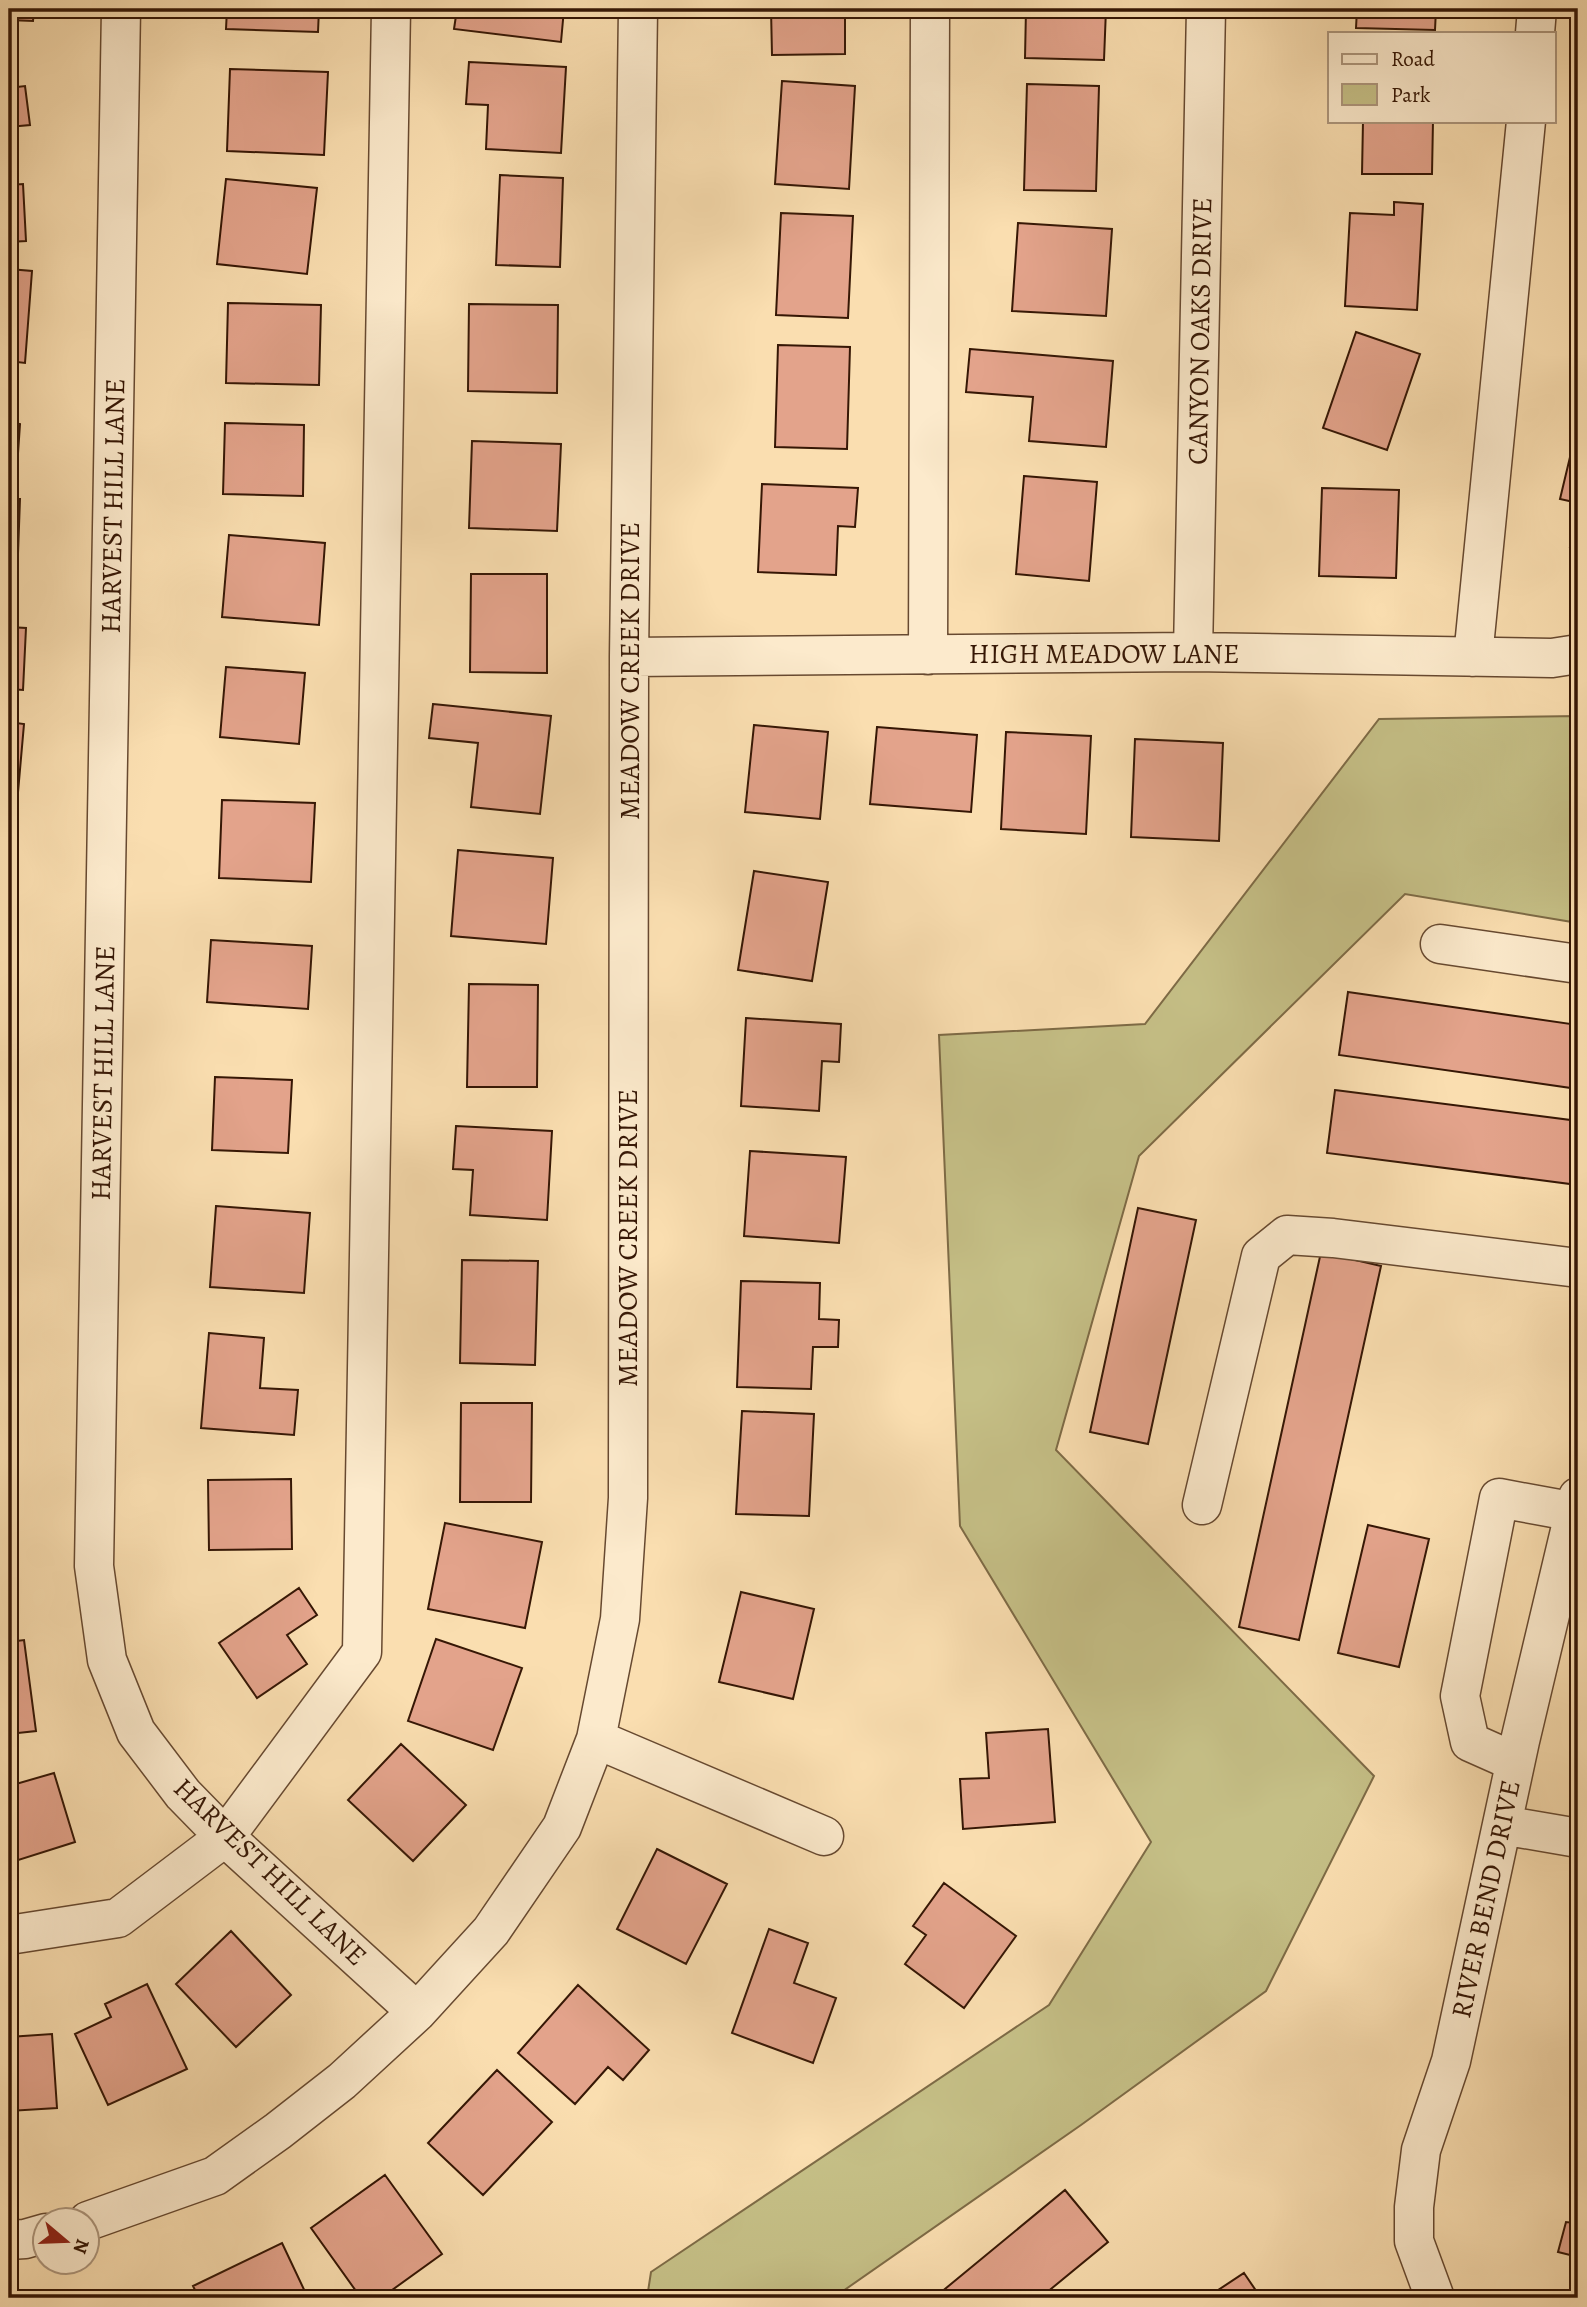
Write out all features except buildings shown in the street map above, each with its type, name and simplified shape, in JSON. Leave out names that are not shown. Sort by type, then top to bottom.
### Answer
[{"type":"street","name":"HARVEST HILL LANE","points":[[121,9],[93,1566],[107,1660],[136,1732],[183,1794],[225,1837],[417,2012]]},
{"type":"street","points":[[9,1935],[118,1918],[225,1837],[362,1652],[391,9]]},
{"type":"street","name":"MEADOW CREEK DRIVE","points":[[102,2216],[215,2176],[342,2081],[417,2012],[491,1931],[562,1827],[596,1739],[620,1619],[628,1498],[629,657],[638,9]]},
{"type":"street","points":[[928,654],[930,9]]},
{"type":"street","name":"CANYON OAKS DRIVE","points":[[1193,652],[1206,9]]},
{"type":"street","points":[[1535,32],[1537,9]]},
{"type":"street","points":[[1473,657],[1526,122]]},
{"type":"street","name":"HIGH MEADOW LANE","points":[[629,657],[1193,652],[1552,658],[1578,654]]},
{"type":"street","points":[[1440,944],[1578,964]]},
{"type":"street","points":[[1202,1506],[1261,1256],[1287,1235],[1333,1238],[1578,1268]]},
{"type":"street","points":[[1516,1762],[1470,1742],[1460,1696],[1499,1498],[1576,1505]]},
{"type":"street","name":"RIVER BEND DRIVE","points":[[1435,2298],[1414,2241],[1414,2207],[1421,2150],[1451,2061],[1516,1762],[1576,1505]]},
{"type":"street","points":[[596,1739],[824,1836]]},
{"type":"street","points":[[1502,1825],[1578,1838]]},
{"type":"street","points":[[9,2240],[32,2237]]},
{"type":"green space","points":[[1578,716],[1578,923],[1405,894],[1139,1156],[1056,1450],[1374,1776],[1266,1991],[1081,2125],[833,2298],[647,2298],[651,2272],[1049,2005],[1151,1842],[960,1526],[939,1035],[1145,1024],[1379,719]]}]
